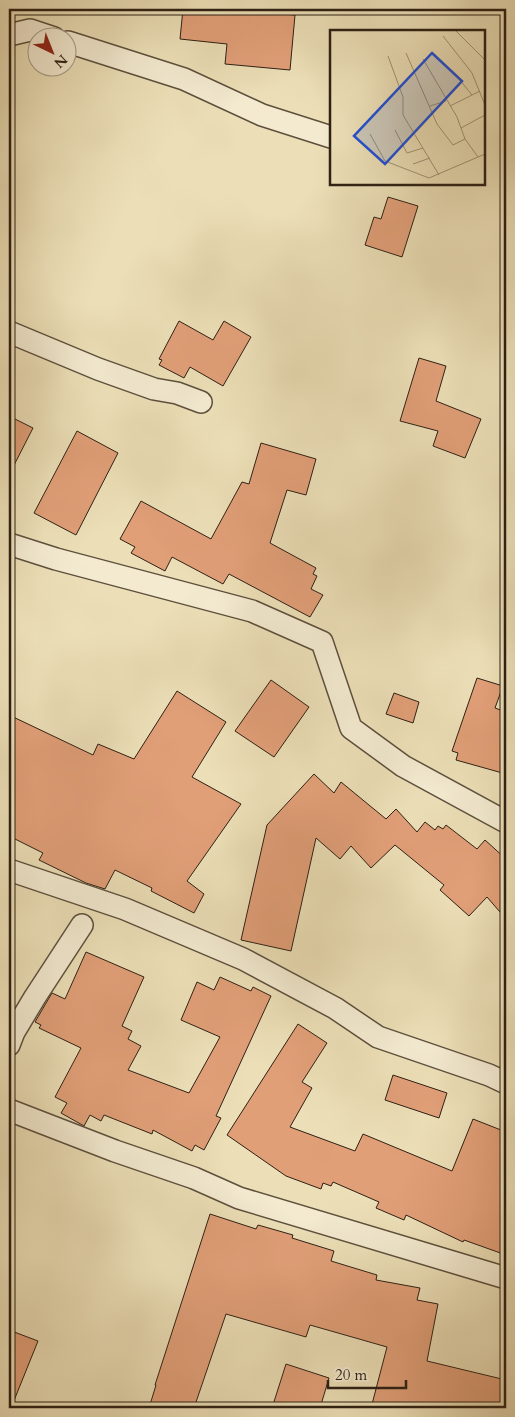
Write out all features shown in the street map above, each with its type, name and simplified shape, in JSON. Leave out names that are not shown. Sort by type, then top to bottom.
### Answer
[{"type":"street","points":[[9,35],[28,30]]},
{"type":"street","points":[[78,45],[184,79],[262,115],[330,138]]},
{"type":"street","points":[[9,332],[98,369],[154,389],[177,393],[201,402]]},
{"type":"street","points":[[9,544],[56,559],[252,611],[322,642],[351,728],[403,766],[506,822]]},
{"type":"street","points":[[9,870],[124,909],[243,959],[335,1008],[378,1036],[489,1075],[506,1083]]},
{"type":"street","points":[[9,1045],[14,1032],[35,997],[82,925]]},
{"type":"street","points":[[9,1110],[115,1151],[194,1178],[238,1198],[506,1278]]},
{"type":"building","points":[[183,9],[261,9],[260,12],[295,15],[290,70],[225,64],[227,44],[180,39]]},
{"type":"building","points":[[388,197],[418,206],[402,257],[365,245],[374,217],[381,219]]},
{"type":"building","points":[[179,321],[213,340],[224,321],[251,337],[223,386],[190,367],[184,378],[159,365],[162,360],[159,359]]},
{"type":"building","points":[[419,358],[446,366],[436,401],[481,419],[465,458],[433,446],[438,431],[400,421]]},
{"type":"building","points":[[9,416],[33,428],[9,475]]},
{"type":"building","points":[[77,431],[118,453],[76,535],[34,513]]},
{"type":"building","points":[[261,443],[316,459],[306,495],[287,490],[270,543],[316,568],[313,574],[317,576],[311,589],[323,595],[310,617],[229,574],[223,584],[172,557],[165,571],[131,553],[135,547],[120,539],[141,501],[211,539],[242,482],[249,484]]},
{"type":"building","points":[[477,678],[503,686],[495,708],[506,712],[506,774],[456,760],[458,753],[452,751]]},
{"type":"building","points":[[271,680],[309,707],[274,757],[235,731]]},
{"type":"building","points":[[177,691],[226,722],[192,777],[241,804],[187,881],[204,894],[194,913],[151,891],[152,888],[115,870],[105,889],[86,883],[39,860],[43,853],[9,836],[9,715],[93,755],[98,744],[134,759]]},
{"type":"building","points":[[394,693],[419,702],[413,723],[386,714]]},
{"type":"building","points":[[314,774],[334,793],[341,782],[386,819],[396,809],[417,832],[425,822],[435,830],[438,826],[443,829],[446,825],[477,849],[485,840],[506,859],[506,919],[487,897],[469,916],[440,890],[444,885],[395,845],[371,868],[351,846],[340,859],[316,838],[291,951],[241,940],[267,825]]},
{"type":"building","points":[[86,952],[144,977],[122,1026],[132,1031],[128,1039],[141,1046],[128,1070],[189,1093],[220,1037],[181,1020],[197,982],[214,990],[220,977],[251,991],[253,987],[271,996],[216,1116],[221,1118],[204,1150],[195,1145],[192,1151],[153,1130],[152,1134],[104,1115],[101,1121],[90,1115],[84,1126],[61,1113],[67,1103],[55,1097],[81,1048],[39,1028],[41,1025],[35,1022],[52,993],[65,999]]},
{"type":"building","points":[[298,1024],[327,1043],[302,1082],[312,1088],[290,1127],[355,1151],[363,1134],[452,1171],[473,1119],[506,1132],[506,1255],[464,1240],[463,1242],[406,1215],[404,1220],[376,1208],[379,1202],[333,1182],[331,1186],[323,1183],[321,1189],[286,1176],[227,1135]]},
{"type":"building","points":[[393,1075],[447,1093],[439,1118],[385,1100]]},
{"type":"building","points":[[210,1214],[256,1229],[258,1225],[293,1235],[292,1238],[334,1251],[331,1261],[377,1275],[376,1280],[420,1288],[417,1300],[438,1304],[427,1361],[506,1380],[506,1408],[371,1408],[387,1347],[310,1325],[306,1337],[226,1314],[194,1408],[149,1408]]},
{"type":"building","points":[[9,1330],[38,1341],[11,1408],[9,1408]]},
{"type":"building","points":[[286,1364],[329,1378],[320,1408],[272,1408]]}]
